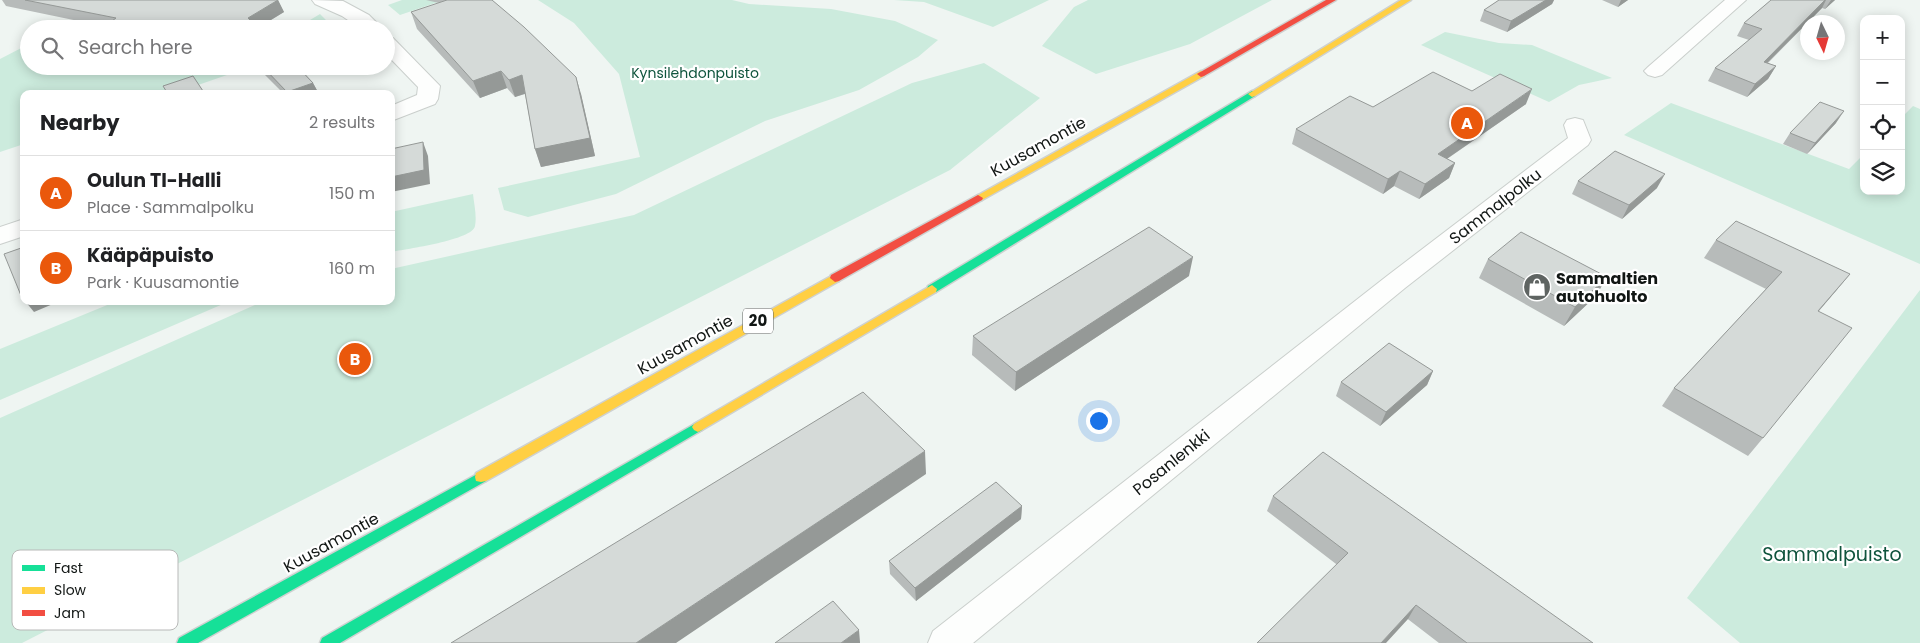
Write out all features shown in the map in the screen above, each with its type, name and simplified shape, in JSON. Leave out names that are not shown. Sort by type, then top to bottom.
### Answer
[{"type":"highway","name":"Kuusamontie","points":[[184,643],[1332,0]]},
{"type":"highway","points":[[327,643],[882,320],[1408,0]]},
{"type":"street","points":[[322,0],[336,5],[364,20]]},
{"type":"street","points":[[1655,71],[1736,0]]},
{"type":"street","points":[[395,51],[429,86],[427,99],[395,112]]},
{"type":"street","name":"Sammalpolku","points":[[1396,282],[1580,140],[1575,125]]},
{"type":"street","points":[[0,236],[20,229]]},
{"type":"street","name":"Posanlenkki","points":[[946,643],[1396,282]]},
{"type":"green space","points":[[402,0],[444,0],[400,15],[388,5]]},
{"type":"green space","name":"Kynsilehdonpuisto","points":[[538,0],[732,0],[749,4],[831,9],[895,21],[938,40],[918,57],[859,90],[765,121],[616,194],[528,217],[504,210],[498,188],[640,157],[619,74],[574,23]]},
{"type":"green space","points":[[894,0],[1049,0],[993,27],[924,2]]},
{"type":"green space","points":[[1088,0],[1272,0],[1190,44],[1096,74],[1042,46],[1074,7]]},
{"type":"green space","points":[[320,14],[326,20],[310,20]]},
{"type":"green space","points":[[1445,32],[1499,43],[1532,45],[1612,78],[1579,85],[1549,102],[1421,45]]},
{"type":"green space","points":[[20,49],[20,75],[227,75],[184,90],[20,90],[20,145],[0,152],[0,59]]},
{"type":"green space","points":[[984,63],[1040,98],[950,170],[178,563],[178,550],[12,550],[12,630],[48,630],[22,643],[0,643],[0,418],[255,305],[395,305],[395,268],[634,215],[912,83]]},
{"type":"green space","points":[[1671,103],[1849,169],[1860,158],[1860,195],[1905,195],[1905,114],[1913,106],[1920,109],[1920,264],[1624,135]]},
{"type":"green space","points":[[473,194],[476,222],[471,231],[463,236],[395,251],[395,211]]},
{"type":"green space","name":"Sammalpuisto","points":[[1920,290],[1920,643],[1740,643],[1687,598]]},
{"type":"green space","points":[[107,305],[221,305],[0,400],[0,349]]},
{"type":"building","points":[[25,0],[278,0],[248,18],[250,20],[113,20],[116,18]]},
{"type":"building","points":[[447,0],[492,0],[524,27],[576,77],[590,138],[535,149],[522,75],[509,80],[501,71],[473,81],[411,12]]},
{"type":"building","points":[[1499,0],[1546,0],[1511,21],[1484,10]]},
{"type":"building","points":[[1771,0],[1825,0],[1810,15],[1800,15],[1800,25],[1764,62],[1776,66],[1755,84],[1715,68],[1762,29],[1744,23]]},
{"type":"building","points":[[1433,72],[1472,91],[1500,74],[1532,89],[1438,154],[1455,163],[1425,184],[1400,171],[1388,179],[1296,129],[1350,96],[1373,107]]},
{"type":"building","points":[[271,75],[305,75],[313,83],[293,90],[285,90]]},
{"type":"building","points":[[193,76],[202,90],[166,90],[163,86]]},
{"type":"building","points":[[1820,102],[1844,111],[1815,143],[1790,133]]},
{"type":"building","points":[[423,142],[424,170],[395,176],[395,148]]},
{"type":"building","points":[[1615,151],[1665,174],[1629,205],[1578,181]]},
{"type":"building","points":[[1736,221],[1850,274],[1818,311],[1852,328],[1763,438],[1674,388],[1782,272],[1716,240]]},
{"type":"building","points":[[1149,227],[1193,257],[1016,372],[973,336]]},
{"type":"building","points":[[1521,232],[1607,277],[1575,307],[1488,259]]},
{"type":"building","points":[[20,248],[20,293],[4,254]]},
{"type":"building","points":[[1389,343],[1433,371],[1386,412],[1341,382]]},
{"type":"building","points":[[863,392],[925,451],[636,643],[451,643]]},
{"type":"building","points":[[1323,452],[1593,643],[1467,643],[1416,605],[1381,643],[1257,643],[1348,553],[1273,496]]},
{"type":"building","points":[[996,482],[1022,506],[915,588],[889,561]]},
{"type":"building","points":[[833,601],[859,630],[841,643],[775,643]]},
{"type":"traffic: fast","points":[[932,289],[1252,94]]},
{"type":"traffic: fast","points":[[327,643],[698,427]]},
{"type":"traffic: fast","points":[[184,643],[481,477]]},
{"type":"traffic: slow","points":[[1252,94],[1407,0]]},
{"type":"traffic: slow","points":[[978,198],[1201,74]]},
{"type":"traffic: slow","points":[[481,477],[835,278]]},
{"type":"traffic: slow","points":[[698,427],[932,289]]},
{"type":"traffic: jam","points":[[1201,74],[1332,0]]},
{"type":"traffic: jam","points":[[835,278],[978,198]]},
{"type":"place","name":"Oulun TI-Halli","points":[[1467,123]]},
{"type":"place","name":"Sammaltien autohuolto","points":[[1537,287]]},
{"type":"place","name":"Kääpäpuisto","points":[[355,359]]}]
